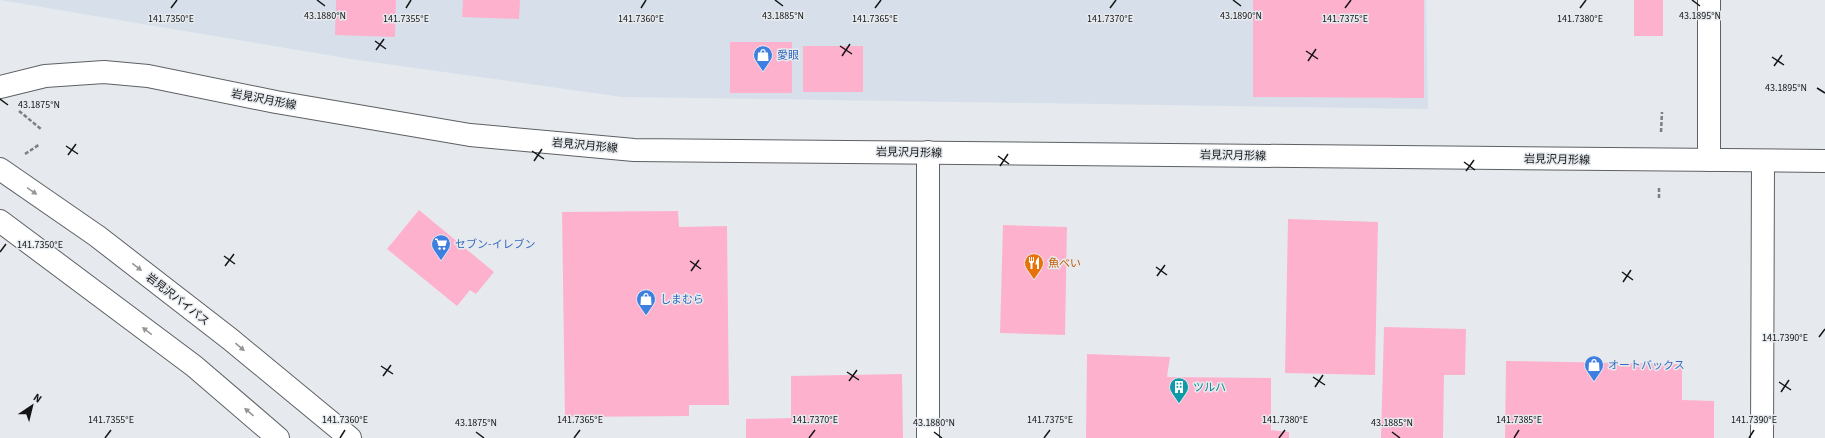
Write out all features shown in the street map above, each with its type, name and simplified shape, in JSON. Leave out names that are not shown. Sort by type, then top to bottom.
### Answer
[{"type":"main road","points":[[1709,0],[1709,160]]},
{"type":"main road","name":"岩見沢月形線","points":[[0,87],[45,76],[104,72],[148,76],[276,102],[470,135],[634,150],[1825,161]]},
{"type":"main road","points":[[928,152],[928,438]]},
{"type":"main road","points":[[1762,438],[1763,161]]},
{"type":"main road","name":"岩見沢バイパス","points":[[0,168],[97,236],[230,339],[350,438]]},
{"type":"main road","points":[[0,221],[194,366],[278,438]]},
{"type":"shaded area","points":[[0,0],[1426,0],[1428,109],[622,97],[357,60]]},
{"type":"building","points":[[336,0],[396,0],[395,37],[335,35]]},
{"type":"building","points":[[463,0],[520,0],[519,19],[462,17]]},
{"type":"building","points":[[1253,0],[1424,0],[1424,98],[1253,97]]},
{"type":"building","points":[[1634,0],[1663,0],[1663,36],[1634,36]]},
{"type":"building","points":[[730,42],[792,42],[792,93],[730,93]]},
{"type":"building","points":[[803,46],[863,46],[863,92],[803,92]]},
{"type":"building","name":"セブン-イレブン","points":[[419,210],[494,272],[476,294],[470,290],[457,306],[387,249]]},
{"type":"building","name":"しまむら","points":[[678,211],[679,227],[727,226],[729,405],[689,405],[689,416],[565,417],[562,212]]},
{"type":"building","points":[[1288,219],[1378,222],[1375,375],[1285,373]]},
{"type":"building","name":"魚べい","points":[[1003,225],[1067,227],[1065,335],[1000,333]]},
{"type":"building","points":[[1384,327],[1466,329],[1465,375],[1444,375],[1443,438],[1381,438]]},
{"type":"building","name":"ツルハ","points":[[1087,354],[1170,357],[1167,377],[1271,378],[1271,430],[1289,432],[1289,438],[1086,438]]},
{"type":"building","name":"オートバックス","points":[[1506,361],[1682,364],[1682,400],[1714,401],[1714,438],[1505,438]]},
{"type":"building","points":[[902,374],[903,438],[746,438],[746,419],[791,418],[791,376]]},
{"type":"place","name":"愛眼","points":[[763,72]]},
{"type":"place","name":"セブン-イレブン","points":[[441,261]]},
{"type":"place","name":"魚べい","points":[[1034,280]]},
{"type":"place","name":"しまむら","points":[[646,316]]},
{"type":"place","name":"オートバックス","points":[[1594,382]]},
{"type":"place","name":"ツルハ","points":[[1179,404]]}]
